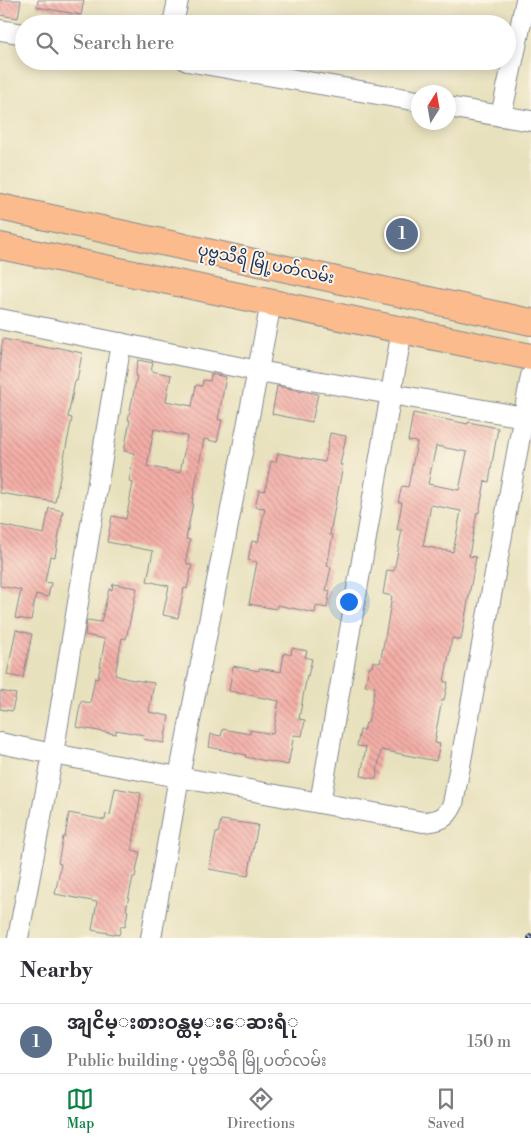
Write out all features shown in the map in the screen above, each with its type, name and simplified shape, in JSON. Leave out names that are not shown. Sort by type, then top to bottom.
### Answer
[{"type":"main road","name":"ပုဗ္ဗသီရိ မြို့ပတ်လမ်း","points":[[0,207],[531,322]]},
{"type":"main road","points":[[0,246],[531,357]]},
{"type":"street","points":[[175,15],[178,0]]},
{"type":"street","points":[[516,46],[526,0]]},
{"type":"street","points":[[0,30],[15,32]]},
{"type":"street","points":[[238,70],[411,101]]},
{"type":"street","points":[[501,116],[511,70]]},
{"type":"street","points":[[456,108],[531,121]]},
{"type":"street","points":[[151,938],[179,777],[271,303]]},
{"type":"street","points":[[0,319],[258,371],[524,416]]},
{"type":"street","points":[[320,803],[402,330]]},
{"type":"street","points":[[18,938],[53,754],[122,343]]},
{"type":"street","points":[[0,743],[423,822],[433,822],[442,818],[449,812],[453,804],[531,376]]},
{"type":"building","points":[[0,0],[21,0],[18,15],[15,15],[15,18],[0,15]]},
{"type":"building","points":[[38,0],[84,0],[81,15],[37,7]]},
{"type":"building","points":[[3,339],[82,353],[68,417],[72,418],[55,502],[0,493],[0,357]]},
{"type":"building","points":[[138,360],[153,363],[151,371],[171,375],[166,401],[192,406],[196,385],[202,386],[203,380],[210,381],[211,374],[226,377],[218,420],[222,420],[217,442],[204,439],[186,539],[190,540],[186,560],[187,564],[192,565],[187,589],[184,588],[178,618],[163,615],[169,586],[147,581],[153,551],[107,542],[112,516],[126,519],[133,483],[129,482],[134,453],[124,451],[137,376],[135,376]],"holes":[[[154,429],[187,436],[180,473],[147,466]]]},
{"type":"building","points":[[277,386],[318,394],[312,422],[272,414]]},
{"type":"building","points":[[413,413],[498,428],[489,482],[485,481],[469,556],[476,557],[461,640],[452,638],[444,682],[448,682],[444,700],[442,700],[435,736],[435,743],[440,744],[436,761],[381,750],[376,779],[361,776],[366,747],[357,746],[360,730],[364,730],[366,723],[368,723],[375,687],[365,686],[369,667],[372,667],[373,661],[380,663],[387,626],[392,596],[383,594],[387,570],[394,571],[402,530],[397,530],[402,502],[398,502],[402,486],[408,487],[417,442],[408,441]],"holes":[[[436,446],[467,452],[459,490],[428,484]],[[431,505],[461,511],[453,552],[423,546]]]},
{"type":"building","points":[[330,433],[346,436],[340,465],[343,465],[330,535],[333,535],[327,566],[331,567],[326,590],[330,591],[327,608],[316,606],[315,613],[277,605],[276,609],[249,604],[257,562],[248,560],[252,541],[258,542],[265,508],[255,507],[259,490],[265,491],[271,461],[276,462],[278,453],[325,462]]},
{"type":"building","points":[[49,508],[63,511],[55,557],[50,556],[45,582],[51,583],[48,597],[36,594],[31,620],[15,618],[21,590],[0,586],[0,525],[44,534]]},
{"type":"building","points":[[113,584],[137,588],[126,639],[122,638],[115,675],[154,683],[149,712],[169,716],[164,743],[143,739],[144,735],[116,730],[116,734],[76,727],[81,701],[90,703],[95,678],[98,679],[105,639],[85,635],[87,620],[101,622],[109,589],[112,590]]},
{"type":"building","points":[[16,630],[32,634],[23,678],[7,675]]},
{"type":"building","points":[[292,648],[307,651],[305,657],[312,659],[299,719],[305,720],[302,736],[294,735],[288,765],[245,757],[246,755],[209,747],[211,734],[221,736],[223,729],[250,734],[250,730],[273,734],[279,701],[229,691],[233,666],[259,671],[259,668],[281,672],[284,653],[291,655]]},
{"type":"building","points":[[0,691],[16,694],[12,711],[0,709]]},
{"type":"building","points":[[115,788],[141,793],[132,850],[140,852],[126,910],[128,911],[125,927],[121,926],[119,935],[92,930],[97,902],[55,894],[61,864],[58,863],[69,813],[105,820],[106,814],[110,815]]},
{"type":"building","points":[[221,820],[258,825],[248,876],[209,869],[216,833],[218,833]]},
{"type":"place","name":"အျငိမ္းစားဝန္ထမ္းေဆးရံု","points":[[402,234]]}]
